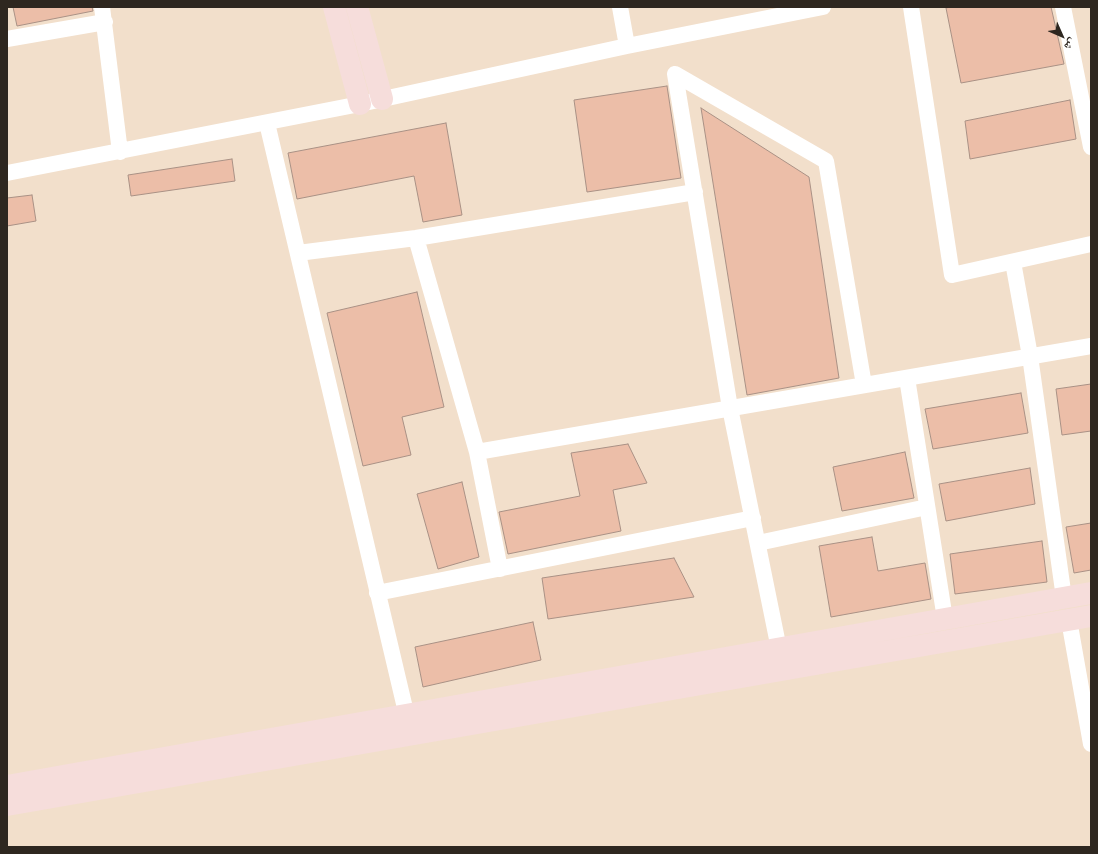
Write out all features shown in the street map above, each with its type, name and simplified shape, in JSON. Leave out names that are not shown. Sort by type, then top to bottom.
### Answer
[{"type":"street","points":[[334,7],[360,104]]},
{"type":"street","points":[[357,7],[382,99]]},
{"type":"street","points":[[620,7],[627,46]]},
{"type":"street","points":[[7,173],[268,123],[627,46],[823,7]]},
{"type":"street","points":[[911,7],[952,275],[1091,244]]},
{"type":"street","points":[[1064,7],[1091,147]]},
{"type":"street","points":[[7,39],[103,14],[120,152]]},
{"type":"street","points":[[779,649],[730,408],[675,74],[826,161],[864,385]]},
{"type":"street","points":[[268,123],[408,725]]},
{"type":"street","points":[[298,253],[416,238],[695,192]]},
{"type":"street","points":[[416,238],[477,452],[500,569]]},
{"type":"street","points":[[1013,262],[1030,356],[1064,598]]},
{"type":"street","points":[[477,452],[1091,346]]},
{"type":"street","points":[[907,378],[945,619]]},
{"type":"street","points":[[758,543],[927,507]]},
{"type":"street","points":[[377,593],[752,518]]},
{"type":"street","points":[[7,805],[779,649],[1091,593]]},
{"type":"street","points":[[7,786],[408,725],[1091,616]]},
{"type":"street","points":[[1069,620],[1091,744]]},
{"type":"building","points":[[13,7],[92,7],[93,11],[17,26]]},
{"type":"building","points":[[1051,7],[1064,64],[961,83],[946,8]]},
{"type":"building","points":[[667,86],[681,178],[587,192],[574,100]]},
{"type":"building","points":[[1070,100],[1076,139],[970,159],[965,121]]},
{"type":"building","points":[[701,108],[809,177],[839,378],[747,395]]},
{"type":"building","points":[[446,123],[462,215],[423,222],[414,176],[297,199],[288,153]]},
{"type":"building","points":[[232,159],[235,181],[131,196],[128,175]]},
{"type":"building","points":[[32,195],[36,221],[7,226],[7,198]]},
{"type":"building","points":[[417,292],[444,407],[402,417],[411,455],[363,466],[327,313]]},
{"type":"building","points":[[1091,384],[1091,431],[1062,435],[1056,389]]},
{"type":"building","points":[[1021,393],[1028,433],[933,449],[925,409]]},
{"type":"building","points":[[628,444],[647,483],[613,490],[621,531],[508,554],[499,512],[580,496],[571,453]]},
{"type":"building","points":[[905,452],[914,498],[842,511],[833,467]]},
{"type":"building","points":[[1030,468],[1035,504],[946,521],[939,484]]},
{"type":"building","points":[[462,482],[479,557],[438,569],[417,494]]},
{"type":"building","points":[[1091,523],[1091,570],[1074,573],[1066,527]]},
{"type":"building","points":[[872,537],[878,571],[925,563],[931,599],[831,617],[819,546]]},
{"type":"building","points":[[1042,541],[1047,582],[955,594],[950,554]]},
{"type":"building","points":[[674,558],[694,597],[548,619],[542,578]]},
{"type":"building","points":[[533,622],[541,660],[423,687],[415,647]]}]
